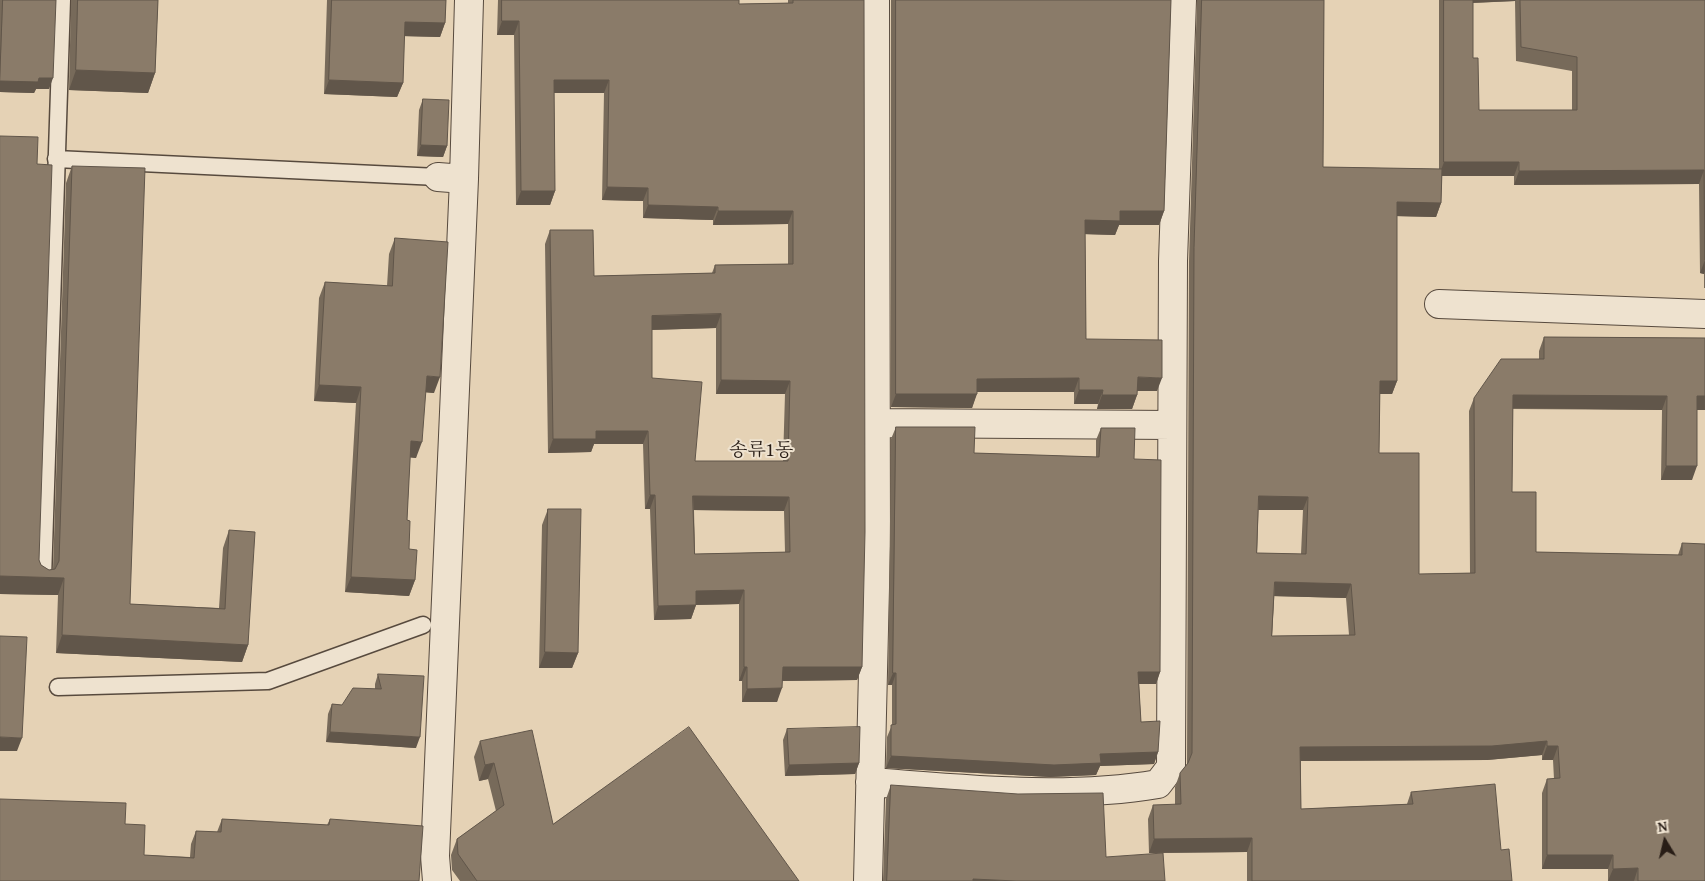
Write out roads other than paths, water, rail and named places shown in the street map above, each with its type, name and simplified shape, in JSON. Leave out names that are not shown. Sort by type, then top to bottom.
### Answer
[{"type":"street","points":[[437,881],[435,856],[434,621],[451,178],[469,0]]},
{"type":"street","points":[[868,881],[877,423],[875,0]]},
{"type":"street","points":[[870,782],[1008,792],[1126,789],[1158,784],[1171,767],[1173,262],[1182,0]]},
{"type":"street","points":[[1439,304],[1705,314]]},
{"type":"street","points":[[877,423],[1172,425]]},
{"type":"lane","points":[[43,578],[62,0]]},
{"type":"lane","points":[[56,160],[451,178]]},
{"type":"lane","points":[[58,687],[268,680],[434,621]]},
{"type":"district","name":"송류1동","points":[[761,451]]}]
